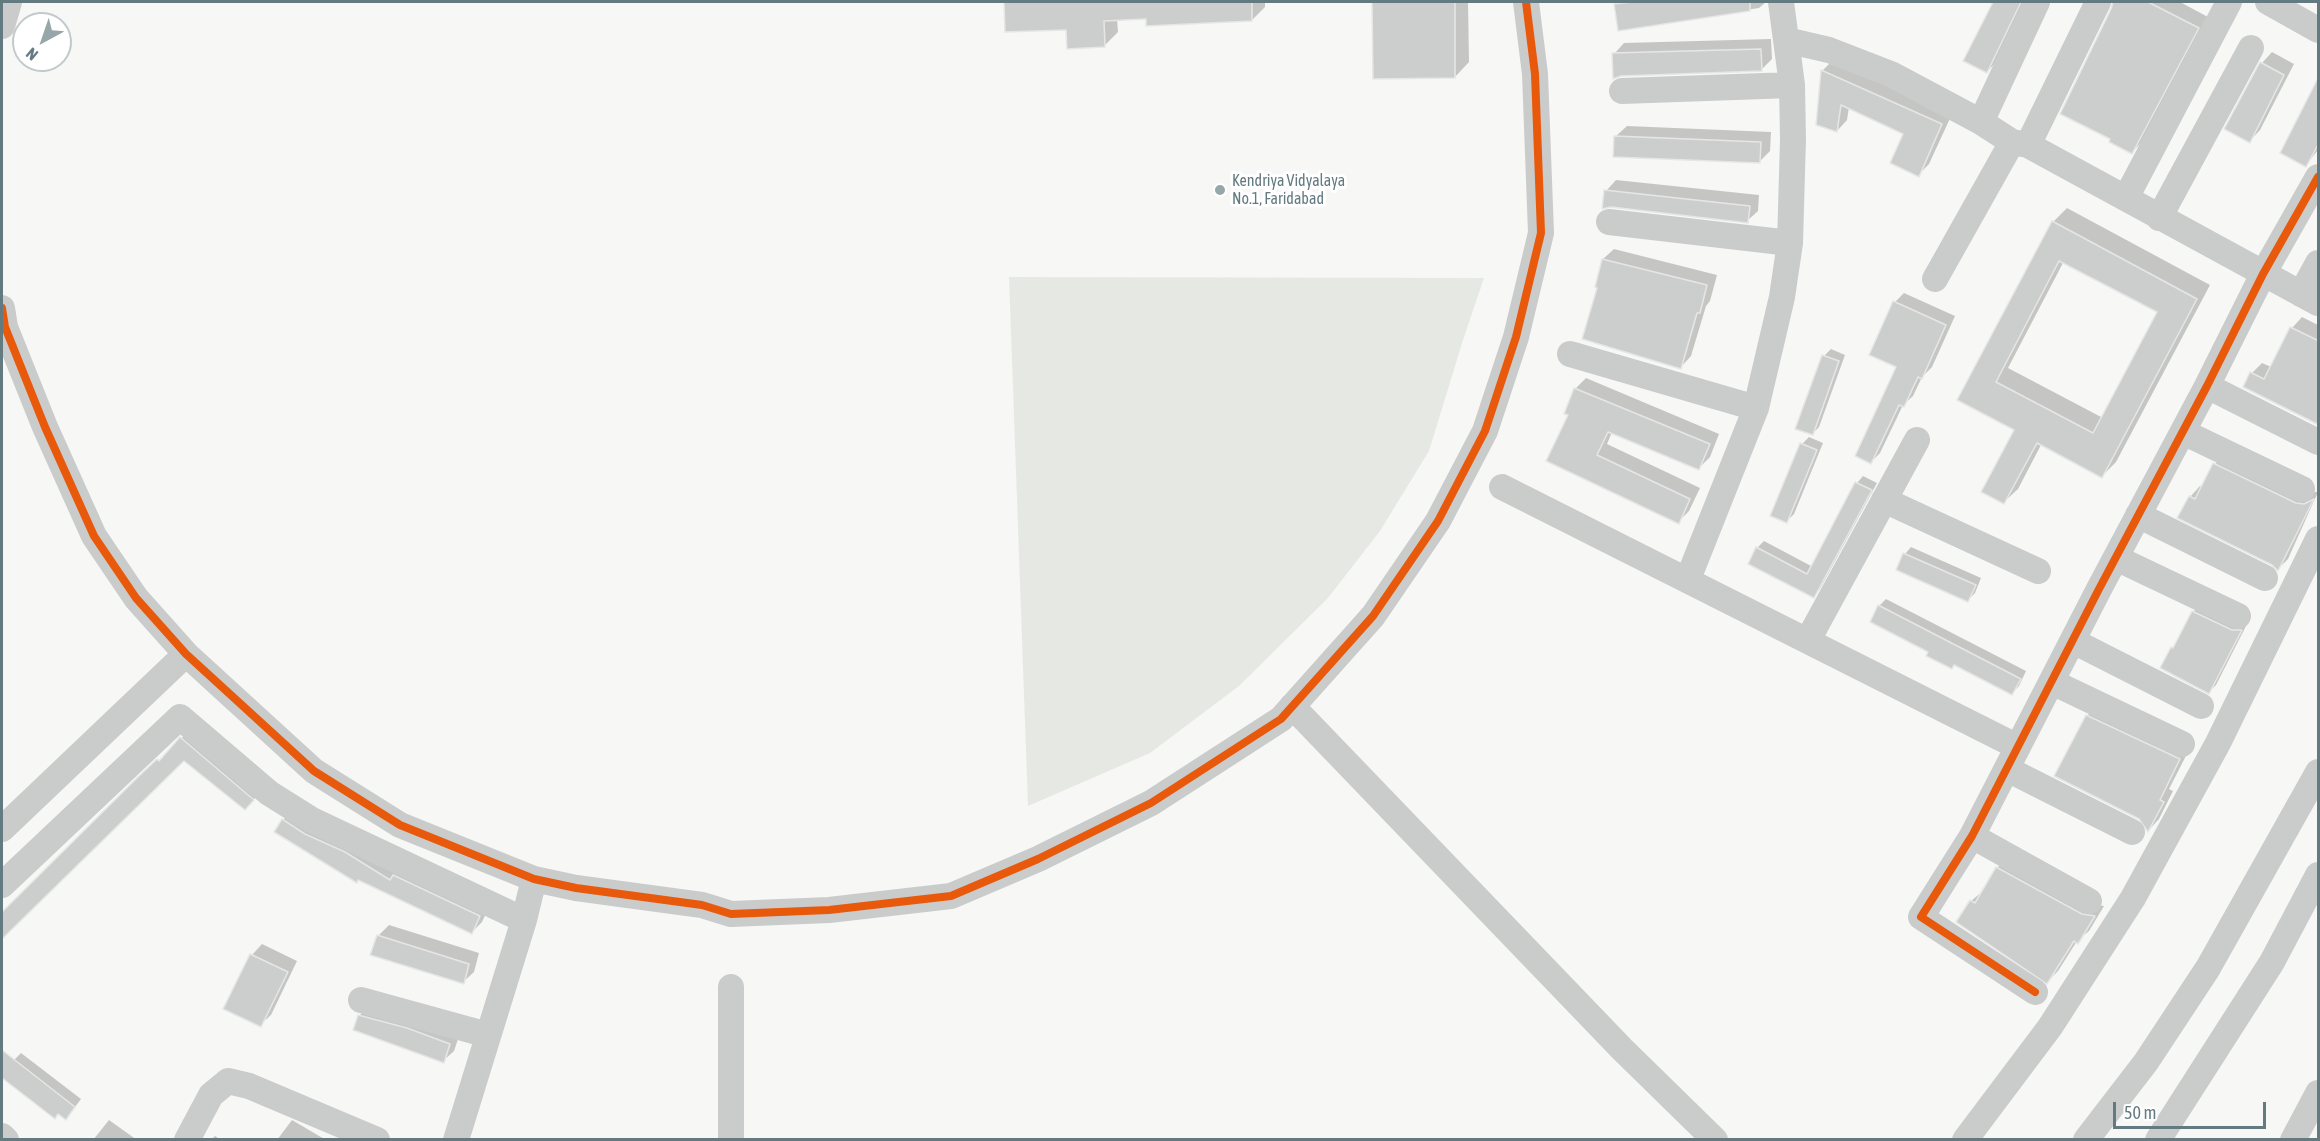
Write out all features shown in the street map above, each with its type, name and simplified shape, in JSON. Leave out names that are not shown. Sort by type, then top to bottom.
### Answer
[{"type":"street","points":[[2,26],[9,2]]},
{"type":"street","points":[[2,308],[5,327],[45,427],[94,536],[136,598],[186,654],[314,771],[400,825],[534,879],[576,888],[702,905],[731,914],[829,910],[951,896],[1038,859],[1151,803],[1281,719],[1372,616],[1438,520],[1485,431],[1516,337],[1541,233],[1535,74],[1526,2]]},
{"type":"street","points":[[1688,579],[1756,408],[1782,297],[1790,243],[1792,85],[1781,2]]},
{"type":"street","points":[[1981,122],[2037,2]]},
{"type":"street","points":[[1935,279],[2020,144],[2098,2]]},
{"type":"street","points":[[2126,198],[2229,2]]},
{"type":"street","points":[[2268,2],[2319,30]]},
{"type":"street","points":[[1786,40],[1829,50],[1891,74],[2126,198],[2310,299],[2319,263]]},
{"type":"street","points":[[2159,218],[2251,48]]},
{"type":"street","points":[[1622,91],[1792,85]]},
{"type":"street","points":[[2035,992],[1922,917],[1971,836],[2013,758],[2263,274],[2319,177]]},
{"type":"street","points":[[1610,222],[1790,243]]},
{"type":"street","points":[[1570,354],[1756,408]]},
{"type":"street","points":[[2207,386],[2319,442]]},
{"type":"street","points":[[2183,432],[2302,489]]},
{"type":"street","points":[[1808,640],[1917,440]]},
{"type":"street","points":[[1502,487],[1808,640],[2013,758],[2132,832]]},
{"type":"street","points":[[1884,500],[2038,571]]},
{"type":"street","points":[[2138,515],[2265,578]]},
{"type":"street","points":[[1965,1140],[2050,1026],[2133,898],[2218,743],[2319,540]]},
{"type":"street","points":[[2116,558],[2238,616]]},
{"type":"street","points":[[2073,641],[2201,706]]},
{"type":"street","points":[[2,829],[186,654]]},
{"type":"street","points":[[2052,682],[2182,744]]},
{"type":"street","points":[[1293,706],[1623,1049],[1715,1140]]},
{"type":"street","points":[[2,885],[180,717],[269,793],[312,820],[524,920]]},
{"type":"street","points":[[2086,1140],[2146,1062],[2208,968],[2319,772]]},
{"type":"street","points":[[1971,836],[2089,901]]},
{"type":"street","points":[[2158,1140],[2272,962],[2319,875]]},
{"type":"street","points":[[456,1140],[524,920],[534,879]]},
{"type":"street","points":[[731,987],[731,1140]]},
{"type":"street","points":[[361,1000],[488,1035]]},
{"type":"street","points":[[187,1140],[211,1095],[228,1081],[249,1086],[377,1140]]},
{"type":"street","points":[[2293,1140],[2319,1093]]},
{"type":"street","points":[[2,1136],[6,1140]]},
{"type":"shaded area","points":[[1009,277],[1484,278],[1429,451],[1380,531],[1328,598],[1239,686],[1150,753],[1028,806]]},
{"type":"building","points":[[1004,2],[1252,2],[1252,21],[1146,26],[1146,19],[1104,21],[1105,47],[1067,49],[1066,30],[1005,32]]},
{"type":"building","points":[[1372,2],[1455,2],[1455,78],[1373,79]]},
{"type":"building","points":[[1750,2],[1750,11],[1618,31],[1614,4]]},
{"type":"building","points":[[1993,2],[2021,2],[1987,73],[1963,61]]},
{"type":"building","points":[[2113,2],[2148,2],[2199,28],[2132,154],[2109,142],[2110,139],[2060,114]]},
{"type":"building","points":[[1761,49],[1762,71],[1621,76],[1613,79],[1612,53]]},
{"type":"building","points":[[2260,62],[2284,75],[2250,143],[2224,129]]},
{"type":"building","points":[[1821,70],[1942,124],[1919,177],[1890,163],[1903,134],[1841,105],[1837,132],[1816,125]]},
{"type":"building","points":[[2319,76],[2319,143],[2306,167],[2280,153]]},
{"type":"building","points":[[1614,136],[1761,142],[1760,163],[1613,157]]},
{"type":"building","points":[[1604,190],[1750,206],[1748,223],[1611,207],[1602,209]]},
{"type":"building","points":[[2052,221],[2197,299],[2102,478],[2037,443],[2004,504],[1981,492],[2014,430],[1957,400]],"holes":[[[2059,261],[2157,312],[2093,433],[1996,382]]]},
{"type":"building","points":[[1602,259],[1707,285],[1681,369],[1582,339],[1597,288],[1595,287]]},
{"type":"building","points":[[1893,301],[1946,325],[1922,379],[1918,377],[1904,407],[1899,405],[1871,464],[1855,456],[1896,367],[1869,355]]},
{"type":"building","points":[[2290,327],[2319,341],[2319,425],[2243,387],[2250,372],[2264,379]]},
{"type":"building","points":[[1822,355],[1839,361],[1813,435],[1795,429]]},
{"type":"building","points":[[1574,388],[1710,444],[1699,470],[1608,432],[1597,455],[1690,499],[1679,524],[1546,461],[1568,415],[1564,414]]},
{"type":"building","points":[[1800,443],[1817,450],[1787,523],[1770,516]]},
{"type":"building","points":[[2213,463],[2296,503],[2304,504],[2314,499],[2278,571],[2272,565],[2177,518],[2189,496],[2195,499]]},
{"type":"building","points":[[1855,482],[1872,490],[1814,598],[1748,564],[1756,547],[1807,574]]},
{"type":"building","points":[[1903,553],[1976,585],[1968,602],[1896,570]]},
{"type":"building","points":[[1878,605],[2021,679],[2012,695],[1954,665],[1952,669],[1926,656],[1928,652],[1870,622]]},
{"type":"building","points":[[2192,611],[2232,630],[2242,630],[2209,694],[2160,668]]},
{"type":"building","points":[[2086,715],[2180,759],[2160,800],[2164,802],[2148,832],[2139,819],[2054,776]]},
{"type":"building","points":[[180,737],[254,800],[245,810],[184,761],[2,939],[2,912],[139,776],[157,759],[159,761]]},
{"type":"building","points":[[282,819],[305,834],[345,852],[390,880],[393,875],[480,916],[472,934],[358,880],[357,883],[274,832]]},
{"type":"building","points":[[1996,867],[2082,914],[2095,916],[2078,944],[2074,941],[2047,984],[1956,922],[1970,900],[1975,903]]},
{"type":"building","points":[[377,935],[469,964],[464,984],[370,955]]},
{"type":"building","points":[[250,954],[288,972],[261,1027],[223,1009]]},
{"type":"building","points":[[358,1015],[407,1028],[450,1044],[444,1063],[353,1030]]},
{"type":"building","points":[[2,1050],[75,1107],[66,1120],[58,1114],[55,1119],[2,1078]]},
{"type":"cycle path","points":[[2,308],[5,327],[45,427],[94,536],[136,598],[186,654],[314,771],[400,825],[534,879],[576,888],[702,905],[731,914],[829,910],[951,896],[1038,859],[1151,803],[1281,719],[1373,616],[1438,521],[1485,431],[1516,337],[1541,233],[1535,74],[1526,2]]},
{"type":"cycle path","points":[[2035,992],[1921,917],[1972,836],[2263,274],[2318,177]]},
{"type":"place","name":"Kendriya Vidyalaya No.1, Faridabad","points":[[1220,190]]}]
